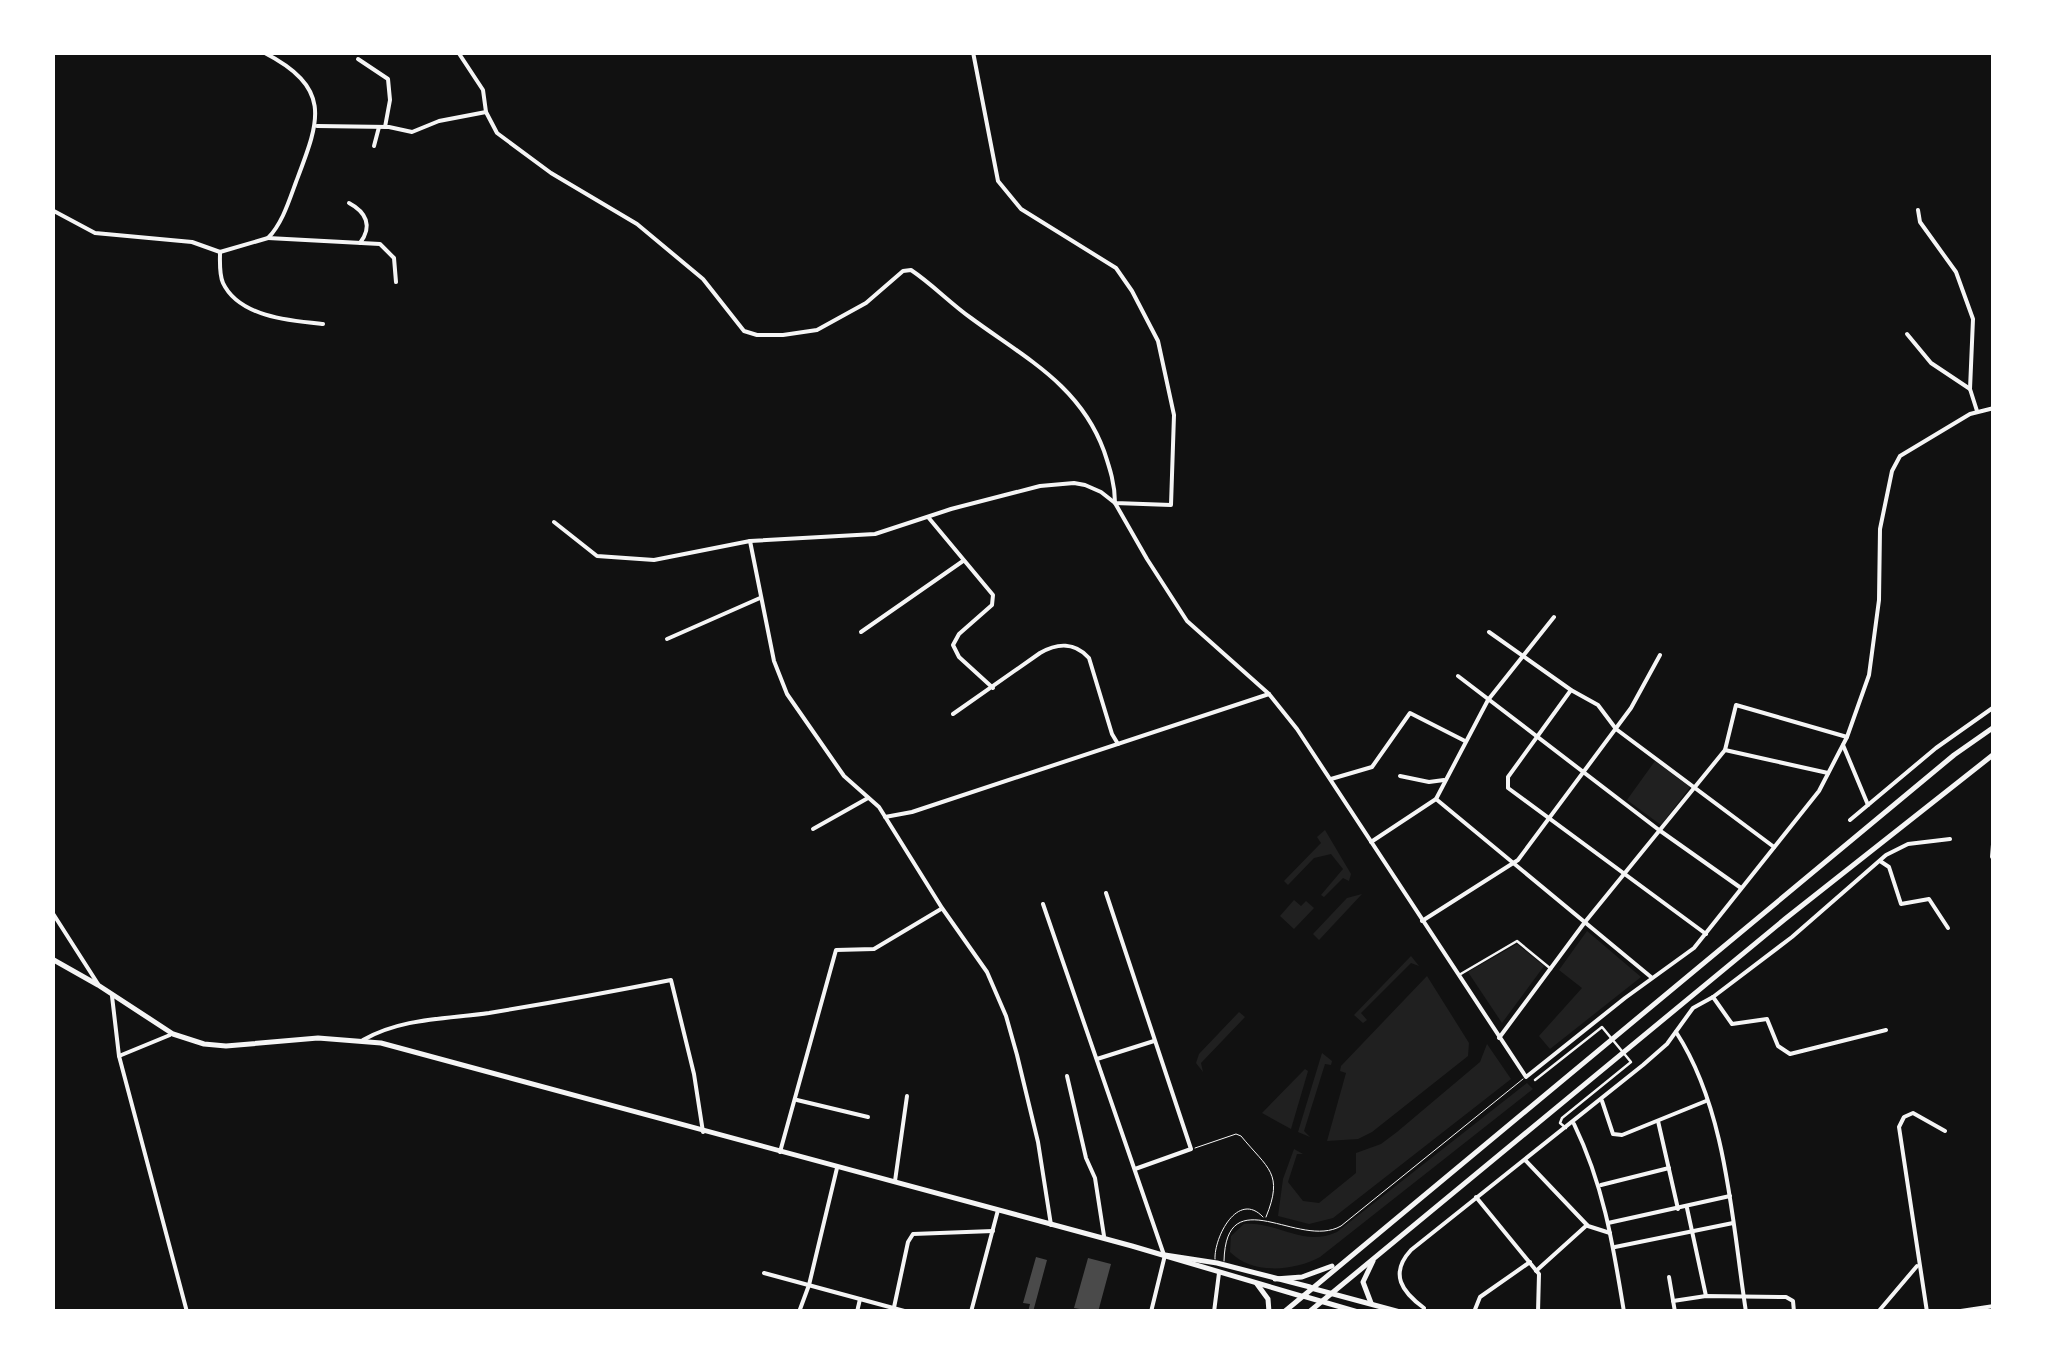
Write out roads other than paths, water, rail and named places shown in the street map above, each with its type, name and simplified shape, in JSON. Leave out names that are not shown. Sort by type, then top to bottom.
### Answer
[{"type":"main road","points":[[1284,1312],[1339,1262],[1954,755],[1994,727]]},
{"type":"main road","points":[[1309,1312],[1785,919],[1994,754]]},
{"type":"main road","points":[[52,959],[173,1034],[216,1046],[318,1038],[363,1040],[404,1048],[1104,1238],[1358,1312]]},
{"type":"main road","points":[[1165,1255],[1220,1264],[1400,1312]]},
{"type":"main road","points":[[1371,1303],[1362,1282],[1376,1255]]},
{"type":"main road","points":[[1275,1279],[1302,1277],[1339,1262]]},
{"type":"main road","points":[[1257,1284],[1268,1299],[1268,1312]]},
{"type":"street","points":[[264,52],[302,76],[311,94],[316,126],[290,198],[268,238]]},
{"type":"street","points":[[458,52],[483,90],[486,112],[497,133],[628,217],[703,279],[744,331],[783,336],[817,330],[866,302],[903,271],[912,270],[1060,383],[1082,405],[1098,435],[1116,486],[1116,503],[1146,559],[1186,620],[1270,694],[1526,1078],[1652,978],[1682,960],[1812,801],[1847,737],[1874,655],[1880,529],[1893,465],[1900,456],[1977,411],[1994,408]]},
{"type":"street","points":[[554,522],[586,551],[606,559],[654,560],[750,542],[875,534],[1040,486],[1064,483],[1093,488],[1116,503],[1171,505],[1174,415],[1158,341],[1116,268],[1021,209],[998,181],[973,52]]},
{"type":"street","points":[[358,59],[388,79],[390,100],[374,146]]},
{"type":"street","points":[[316,126],[382,127],[412,132],[439,120],[486,112]]},
{"type":"street","points":[[348,203],[367,222],[366,236],[360,243]]},
{"type":"street","points":[[52,210],[95,233],[192,242],[220,252],[268,238],[380,244],[394,258],[396,282]]},
{"type":"street","points":[[1918,210],[1920,222],[1949,259],[1974,319],[1970,389],[1977,411]]},
{"type":"street","points":[[220,252],[221,278],[234,298],[286,320],[323,324]]},
{"type":"street","points":[[1907,334],[1937,368],[1970,389]]},
{"type":"street","points":[[928,517],[994,598],[992,606],[958,636],[953,648],[993,688]]},
{"type":"street","points":[[750,542],[774,662],[787,694],[844,776],[884,817],[980,959],[1006,1016],[1038,1142],[1051,1225]]},
{"type":"street","points":[[861,632],[962,560]]},
{"type":"street","points":[[667,639],[760,598]]},
{"type":"street","points":[[1370,844],[1436,798],[1488,700],[1554,618]]},
{"type":"street","points":[[1488,632],[1571,690],[1598,704],[1616,730],[1774,847]]},
{"type":"street","points":[[953,714],[1055,645],[1082,651],[1089,658],[1118,744]]},
{"type":"street","points":[[1422,921],[1514,864],[1616,730],[1660,655]]},
{"type":"street","points":[[1458,676],[1740,888]]},
{"type":"street","points":[[1571,690],[1508,777],[1507,784],[1706,934]]},
{"type":"street","points":[[884,817],[912,812],[1270,694]]},
{"type":"street","points":[[1499,1038],[1585,922],[1725,750],[1738,704],[1847,737]]},
{"type":"street","points":[[1850,820],[1936,748],[1994,707]]},
{"type":"street","points":[[1330,779],[1369,769],[1410,713],[1464,741]]},
{"type":"street","points":[[1843,744],[1868,804]]},
{"type":"street","points":[[1725,750],[1828,772]]},
{"type":"street","points":[[1400,776],[1429,782],[1444,780]]},
{"type":"street","points":[[813,829],[868,798]]},
{"type":"street","points":[[1436,798],[1652,978]]},
{"type":"street","points":[[1992,857],[1994,832]]},
{"type":"street","points":[[1424,1308],[1400,1284],[1400,1264],[1424,1238],[1662,1049],[1693,1008],[1792,936],[1893,850],[1908,844],[1950,840]]},
{"type":"street","points":[[1880,860],[1888,864],[1900,904],[1929,899],[1948,928]]},
{"type":"street","points":[[1106,893],[1191,1150],[1135,1169]]},
{"type":"street","points":[[1043,904],[1165,1255],[1150,1312]]},
{"type":"street","points":[[780,1152],[836,950],[878,947],[942,908]]},
{"type":"street","points":[[52,912],[98,985]]},
{"type":"street","points":[[1458,976],[1517,941],[1551,969]]},
{"type":"street","points":[[363,1040],[386,1028],[671,980],[694,1074],[703,1132]]},
{"type":"street","points":[[112,994],[119,1056],[187,1312]]},
{"type":"street","points":[[1713,997],[1732,1024],[1767,1020],[1778,1046],[1790,1054],[1886,1030]]},
{"type":"street","points":[[1535,1080],[1602,1026],[1631,1062],[1562,1118],[1560,1123],[1566,1128]]},
{"type":"street","points":[[1676,1032],[1706,1100],[1730,1196],[1746,1312]]},
{"type":"street","points":[[119,1056],[173,1034]]},
{"type":"street","points":[[1097,1059],[1154,1041]]},
{"type":"street","points":[[1067,1076],[1086,1158],[1095,1178],[1104,1238]]},
{"type":"street","points":[[894,1184],[907,1096]]},
{"type":"street","points":[[1601,1099],[1613,1134],[1622,1135],[1706,1100]]},
{"type":"street","points":[[797,1100],[868,1117]]},
{"type":"street","points":[[1927,1312],[1899,1133],[1904,1117],[1913,1113],[1945,1131]]},
{"type":"street","points":[[1658,1120],[1678,1209]]},
{"type":"street","points":[[1573,1122],[1593,1161],[1624,1312]]},
{"type":"street","points":[[1525,1160],[1587,1225],[1610,1233]]},
{"type":"street","points":[[799,1312],[837,1168]]},
{"type":"street","points":[[1599,1186],[1669,1168]]},
{"type":"street","points":[[1608,1223],[1730,1196]]},
{"type":"street","points":[[1476,1198],[1536,1271],[1540,1280],[1538,1312]]},
{"type":"street","points":[[1687,1206],[1706,1296]]},
{"type":"street","points":[[971,1312],[998,1210]]},
{"type":"street","points":[[1613,1248],[1733,1223]]},
{"type":"street","points":[[1536,1271],[1587,1225]]},
{"type":"street","points":[[893,1310],[908,1242],[914,1234],[993,1231]]},
{"type":"street","points":[[1474,1312],[1480,1297],[1530,1262]]},
{"type":"street","points":[[1878,1312],[1919,1263]]},
{"type":"street","points":[[764,1273],[908,1312]]},
{"type":"street","points":[[1214,1312],[1219,1274]]},
{"type":"street","points":[[1670,1278],[1674,1312]]},
{"type":"street","points":[[1673,1301],[1706,1296],[1789,1298],[1794,1312]]},
{"type":"street","points":[[857,1312],[860,1299]]},
{"type":"street","points":[[1954,1312],[1994,1306]]},
{"type":"lane","points":[[1219,1274],[1225,1242],[1233,1228],[1248,1220],[1265,1220],[1310,1233],[1334,1230],[1526,1078]]},
{"type":"lane","points":[[1191,1150],[1236,1134],[1241,1136],[1276,1182],[1265,1220]]},
{"type":"lane","points":[[1220,1264],[1216,1243],[1228,1219],[1238,1212],[1254,1210],[1265,1220]]}]
